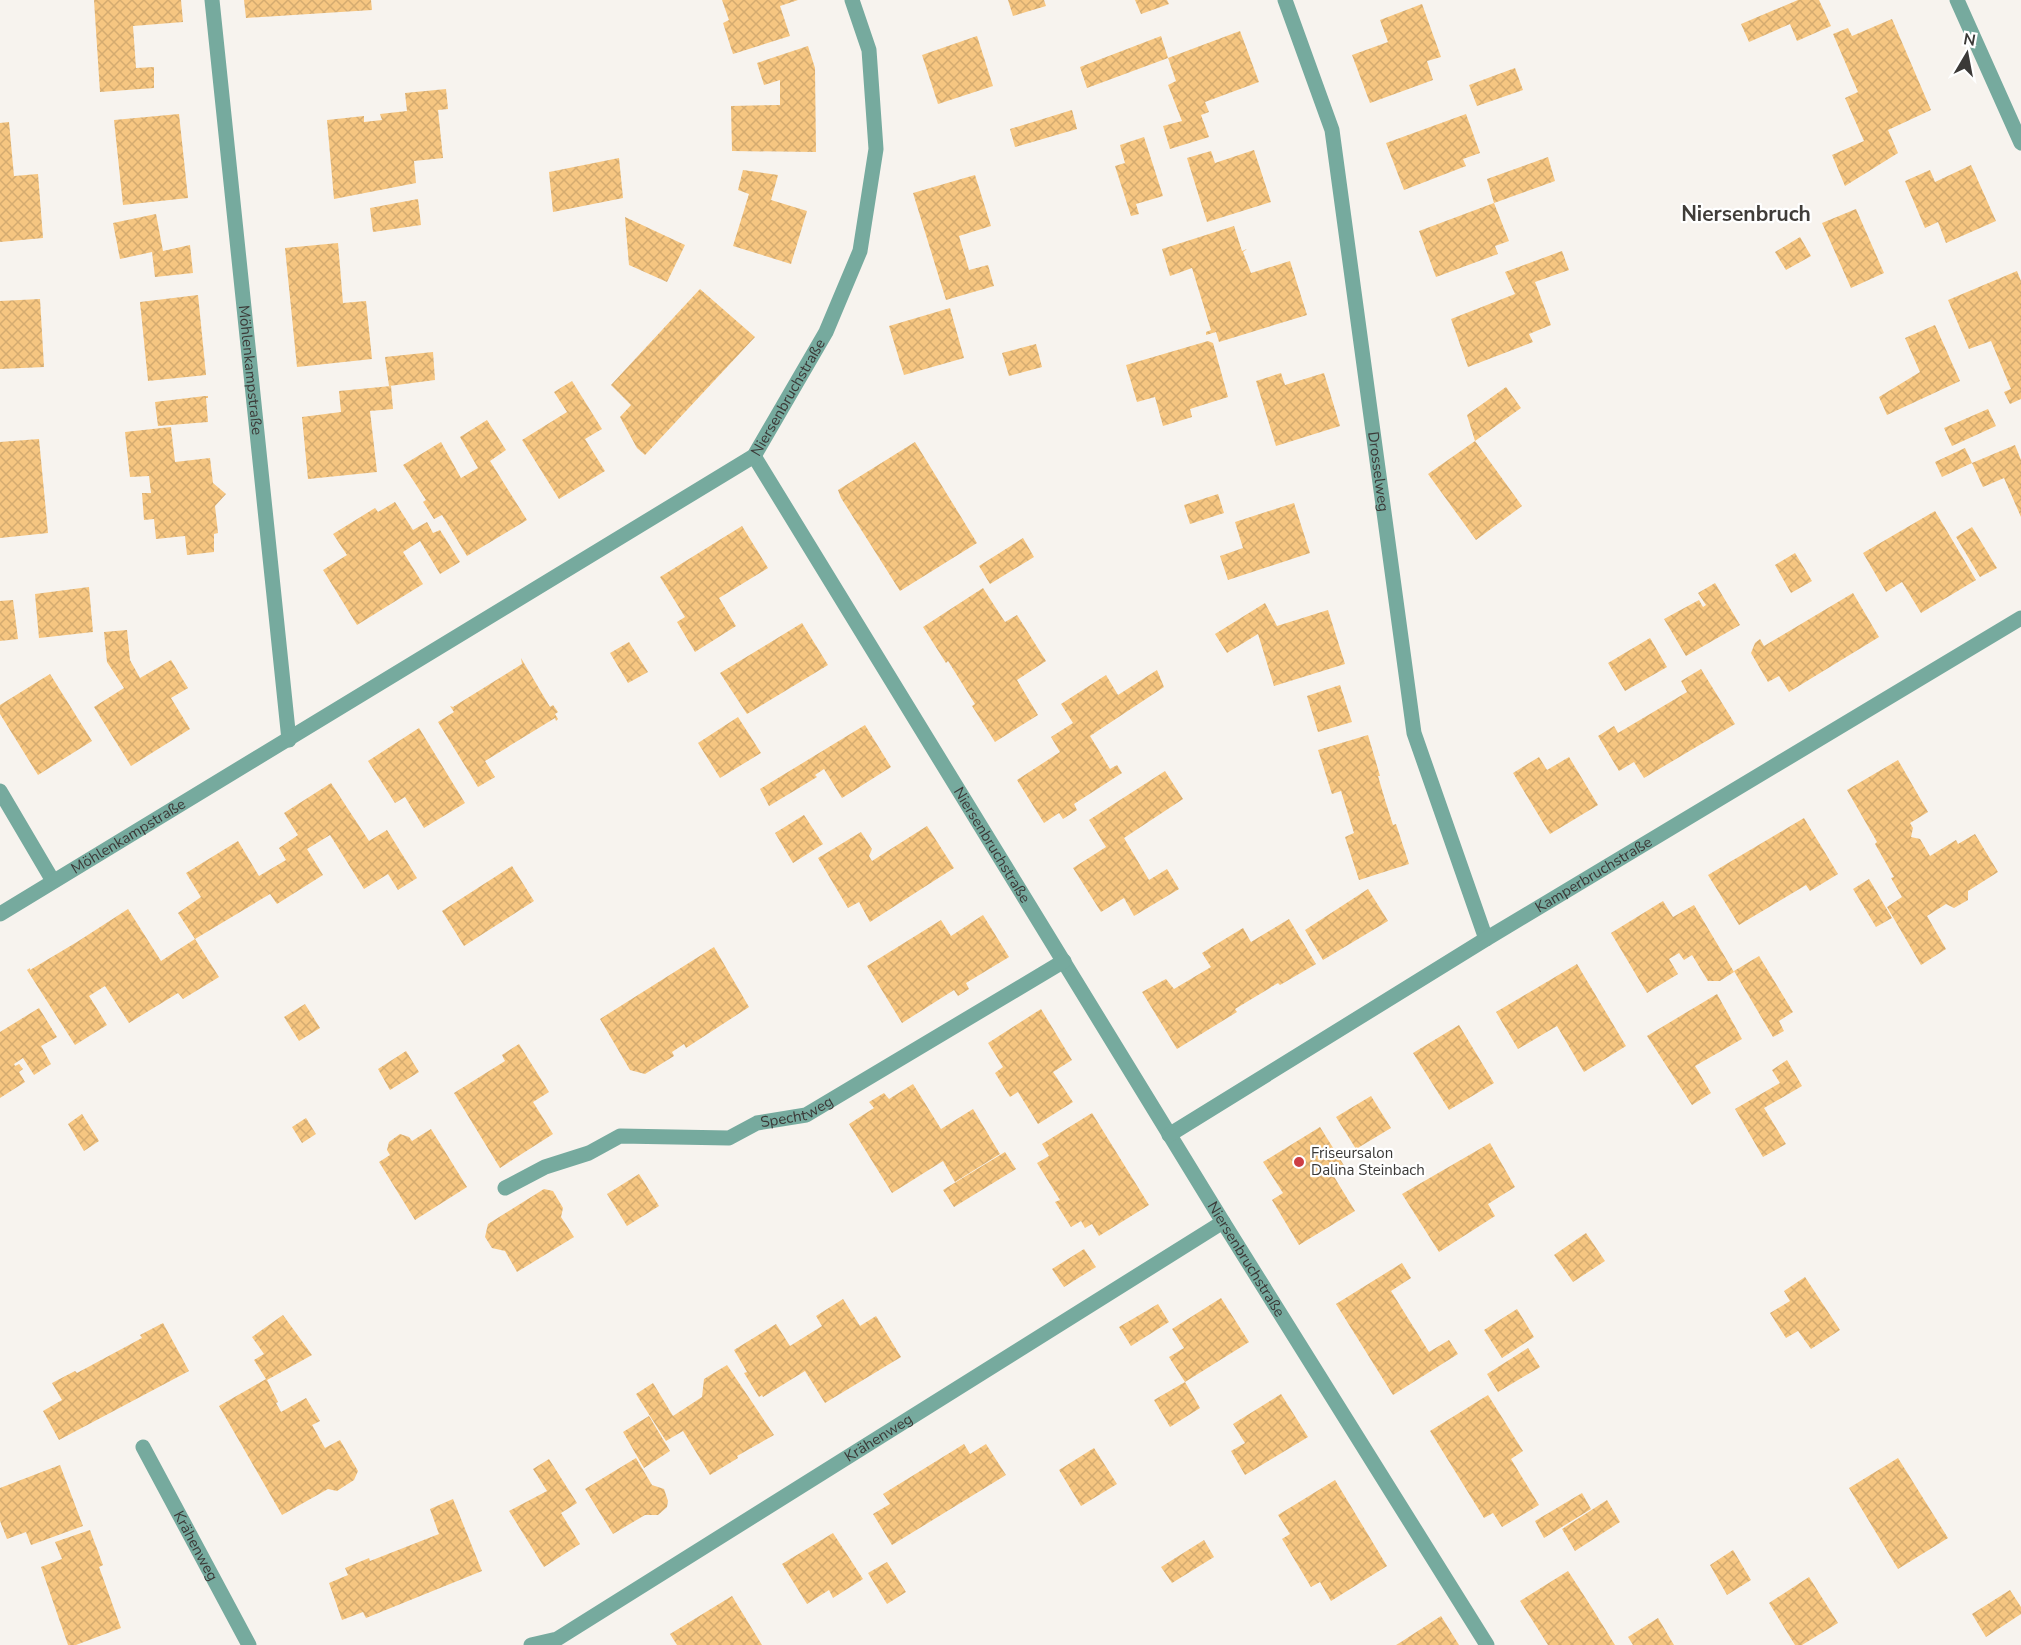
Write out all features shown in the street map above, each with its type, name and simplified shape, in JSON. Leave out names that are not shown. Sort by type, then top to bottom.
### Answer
[{"type":"street","name":"Möhlenkampstraße","points":[[212,0],[289,740]]},
{"type":"street","name":"Niersenbruchstraße","points":[[852,0],[868,50],[876,149],[860,251],[826,332],[754,456],[1169,1135],[1486,1645]]},
{"type":"street","name":"Drosselweg","points":[[1285,0],[1332,130],[1414,733],[1486,939]]},
{"type":"street","points":[[1957,0],[2021,143]]},
{"type":"street","name":"Möhlenkampstraße","points":[[0,914],[754,456]]},
{"type":"street","name":"Kamperbruchstraße","points":[[1169,1135],[1486,939],[2021,618]]},
{"type":"street","points":[[0,791],[53,881]]},
{"type":"street","name":"Spechtweg","points":[[505,1188],[545,1167],[589,1154],[620,1136],[729,1138],[757,1123],[806,1115],[1064,961]]},
{"type":"street","name":"Krähenweg","points":[[531,1645],[557,1639],[1223,1222]]},
{"type":"street","name":"Krähenweg","points":[[143,1447],[249,1645]]},
{"type":"building","points":[[94,0],[181,0],[183,22],[133,26],[136,68],[154,67],[154,88],[100,92]]},
{"type":"building","points":[[244,0],[371,0],[372,10],[246,18]]},
{"type":"building","points":[[722,0],[798,0],[780,6],[790,36],[733,54],[723,23],[729,20]]},
{"type":"building","points":[[1008,0],[1044,0],[1046,6],[1013,16]]},
{"type":"building","points":[[1135,0],[1167,0],[1169,4],[1141,14]]},
{"type":"building","points":[[1798,0],[1819,0],[1831,26],[1797,41],[1790,24],[1749,42],[1741,24]]},
{"type":"building","points":[[1422,4],[1441,57],[1427,61],[1433,80],[1370,103],[1352,55],[1388,42],[1380,20]]},
{"type":"building","points":[[1892,19],[1931,110],[1888,130],[1898,153],[1845,186],[1832,155],[1864,141],[1845,98],[1858,92],[1833,34],[1848,28],[1852,36]]},
{"type":"building","points":[[1240,31],[1259,82],[1205,102],[1209,112],[1201,115],[1209,137],[1170,149],[1163,126],[1182,121],[1168,85],[1176,81],[1168,58]]},
{"type":"building","points":[[977,36],[993,86],[938,104],[922,55]]},
{"type":"building","points":[[1161,36],[1168,58],[1087,88],[1080,67]]},
{"type":"building","points":[[808,46],[815,68],[816,152],[732,151],[731,106],[780,105],[780,80],[764,85],[757,63]]},
{"type":"building","points":[[1515,68],[1523,90],[1477,106],[1469,85]]},
{"type":"building","points":[[446,89],[448,109],[438,110],[443,158],[414,161],[416,183],[334,199],[327,120],[364,116],[364,122],[382,120],[380,114],[407,111],[405,93]]},
{"type":"building","points":[[1072,110],[1077,129],[1015,147],[1010,129]]},
{"type":"building","points":[[179,114],[188,198],[123,205],[114,120]]},
{"type":"building","points":[[1466,114],[1480,153],[1463,159],[1466,166],[1404,190],[1386,143]]},
{"type":"building","points":[[9,122],[14,176],[38,174],[43,238],[0,242],[0,123]]},
{"type":"building","points":[[1144,137],[1163,196],[1136,204],[1139,214],[1131,216],[1115,166],[1125,163],[1120,145]]},
{"type":"building","points":[[1254,150],[1271,202],[1207,222],[1187,158],[1211,151],[1215,163]]},
{"type":"building","points":[[1548,157],[1555,181],[1494,203],[1487,179]]},
{"type":"building","points":[[619,158],[623,198],[553,212],[549,172]]},
{"type":"building","points":[[1971,165],[1996,221],[1946,243],[1938,222],[1925,228],[1905,181],[1930,170],[1935,182]]},
{"type":"building","points":[[743,170],[778,175],[771,200],[807,211],[791,264],[733,246],[749,194],[738,190]]},
{"type":"building","points":[[975,175],[991,226],[959,236],[969,270],[988,265],[994,286],[946,300],[913,193]]},
{"type":"building","points":[[418,199],[421,225],[373,232],[370,208]]},
{"type":"building","points":[[1494,203],[1509,241],[1495,246],[1498,254],[1436,277],[1419,231]]},
{"type":"building","points":[[1856,209],[1884,273],[1851,288],[1822,223]]},
{"type":"building","points":[[156,214],[163,251],[190,245],[193,273],[155,277],[152,252],[120,259],[113,223]]},
{"type":"building","points":[[625,217],[685,245],[667,282],[629,265]]},
{"type":"building","points":[[1234,226],[1242,251],[1247,249],[1243,252],[1251,273],[1290,261],[1307,315],[1219,342],[1216,332],[1206,335],[1206,332],[1211,330],[1192,268],[1170,276],[1162,249]]},
{"type":"building","points":[[1800,237],[1811,256],[1786,270],[1775,252]]},
{"type":"building","points":[[338,243],[343,303],[366,301],[372,359],[297,367],[285,248]]},
{"type":"building","points":[[1562,251],[1569,270],[1535,282],[1551,325],[1529,334],[1533,342],[1468,367],[1451,319],[1515,294],[1505,272]]},
{"type":"building","points":[[2017,271],[2021,281],[2021,399],[2010,404],[2004,392],[2011,389],[1991,341],[1969,349],[1948,300]]},
{"type":"building","points":[[700,289],[755,337],[645,455],[637,448],[620,417],[631,405],[611,385]]},
{"type":"building","points":[[198,295],[206,375],[148,381],[140,302]]},
{"type":"building","points":[[40,299],[44,367],[0,369],[0,301]]},
{"type":"building","points":[[950,308],[964,358],[904,375],[889,326]]},
{"type":"building","points":[[1935,325],[1960,381],[1887,415],[1879,397],[1920,372],[1905,338]]},
{"type":"building","points":[[1208,341],[1213,343],[1228,397],[1190,409],[1192,417],[1163,426],[1155,397],[1137,402],[1126,365]]},
{"type":"building","points":[[1036,344],[1042,367],[1009,376],[1002,353]]},
{"type":"building","points":[[433,352],[435,380],[389,386],[385,357]]},
{"type":"building","points":[[1281,373],[1285,385],[1324,373],[1340,426],[1276,446],[1256,381]]},
{"type":"building","points":[[572,381],[602,429],[585,439],[605,471],[559,499],[522,440],[567,412],[554,392]]},
{"type":"building","points":[[391,386],[393,409],[370,411],[377,472],[308,479],[302,417],[341,412],[339,391]]},
{"type":"building","points":[[1506,387],[1521,408],[1475,441],[1467,415]]},
{"type":"building","points":[[208,396],[206,398],[208,422],[158,426],[155,402]]},
{"type":"building","points":[[1988,409],[1996,426],[1952,446],[1944,428]]},
{"type":"building","points":[[487,420],[506,450],[490,461],[527,520],[467,556],[442,515],[434,519],[423,502],[426,500],[403,465],[441,442],[461,478],[478,468],[460,437]]},
{"type":"building","points":[[171,427],[175,462],[210,458],[213,483],[226,494],[215,506],[218,533],[214,534],[214,552],[187,555],[185,536],[156,539],[154,519],[144,520],[142,493],[151,493],[149,476],[130,477],[125,432]]},
{"type":"building","points":[[39,439],[48,533],[0,538],[0,442]]},
{"type":"building","points":[[1475,441],[1522,506],[1476,540],[1428,474]]},
{"type":"building","points":[[915,442],[977,543],[900,591],[838,490]]},
{"type":"building","points":[[2015,445],[2021,460],[2021,517],[2004,478],[1983,487],[1972,463]]},
{"type":"building","points":[[1965,448],[1972,463],[1942,477],[1935,462]]},
{"type":"building","points":[[1218,494],[1224,513],[1190,524],[1184,505]]},
{"type":"building","points":[[395,502],[413,530],[427,522],[433,533],[440,530],[460,562],[440,574],[420,541],[403,552],[423,584],[357,625],[323,570],[347,555],[333,534],[375,508],[378,512]]},
{"type":"building","points":[[1294,503],[1310,553],[1228,580],[1220,556],[1243,548],[1235,522]]},
{"type":"building","points":[[1935,511],[1976,580],[1921,613],[1902,582],[1886,592],[1863,553]]},
{"type":"building","points":[[742,526],[768,568],[719,598],[736,626],[695,652],[677,622],[685,617],[660,577]]},
{"type":"building","points":[[1972,527],[1997,568],[1980,577],[1956,537]]},
{"type":"building","points":[[1023,538],[1034,557],[990,584],[979,566]]},
{"type":"building","points":[[1795,553],[1812,581],[1791,593],[1775,565]]},
{"type":"building","points":[[1715,583],[1740,625],[1686,656],[1664,619],[1699,600],[1703,607],[1706,605],[1698,593]]},
{"type":"building","points":[[89,587],[93,632],[39,638],[35,594]]},
{"type":"building","points":[[983,588],[1005,622],[1017,615],[1046,661],[1017,680],[1038,715],[995,742],[972,706],[975,704],[923,627]]},
{"type":"building","points":[[1853,593],[1879,637],[1789,692],[1779,676],[1768,682],[1751,653],[1755,643],[1760,639],[1764,646]]},
{"type":"building","points":[[13,600],[18,639],[0,641],[0,601]]},
{"type":"building","points":[[1265,603],[1277,626],[1328,610],[1345,664],[1274,686],[1258,634],[1227,653],[1215,634]]},
{"type":"building","points":[[802,623],[828,665],[747,714],[720,673]]},
{"type":"building","points":[[127,630],[130,660],[140,678],[171,660],[188,688],[171,698],[190,729],[131,766],[94,707],[124,688],[107,662],[104,632]]},
{"type":"building","points":[[1650,638],[1667,667],[1625,691],[1608,663]]},
{"type":"building","points":[[629,642],[648,672],[628,683],[610,653]]},
{"type":"building","points":[[521,658],[550,707],[553,705],[558,712],[555,714],[558,719],[556,721],[555,718],[485,761],[495,777],[478,787],[438,722],[454,712],[450,706],[453,707],[522,664]]},
{"type":"building","points":[[1701,669],[1735,724],[1644,778],[1634,762],[1619,771],[1598,736],[1614,726],[1618,733],[1687,692],[1681,681]]},
{"type":"building","points":[[1157,670],[1164,687],[1090,736],[1110,769],[1117,765],[1122,773],[1074,804],[1077,810],[1063,819],[1059,813],[1044,823],[1017,780],[1060,752],[1051,737],[1073,723],[1061,704],[1106,675],[1118,695]]},
{"type":"building","points":[[50,674],[92,741],[38,775],[0,714],[0,705]]},
{"type":"building","points":[[1340,685],[1352,722],[1318,732],[1307,696]]},
{"type":"building","points":[[738,717],[761,753],[720,778],[698,743]]},
{"type":"building","points":[[865,725],[891,767],[842,798],[824,769],[815,775],[817,777],[769,806],[760,789]]},
{"type":"building","points":[[419,728],[465,803],[424,828],[405,797],[395,803],[368,761]]},
{"type":"building","points":[[1368,735],[1385,800],[1393,825],[1396,824],[1409,864],[1359,880],[1345,837],[1354,833],[1341,791],[1332,794],[1318,750]]},
{"type":"building","points":[[1539,757],[1547,770],[1569,757],[1598,805],[1550,834],[1513,773]]},
{"type":"building","points":[[1898,760],[1928,812],[1910,823],[1913,828],[1911,837],[1920,839],[1930,856],[1956,840],[1958,844],[1975,834],[1998,872],[1968,891],[1968,900],[1954,908],[1946,904],[1927,916],[1946,949],[1921,965],[1887,907],[1902,897],[1891,878],[1894,877],[1847,790]]},
{"type":"building","points":[[1165,771],[1183,799],[1124,838],[1149,880],[1167,869],[1179,889],[1134,916],[1124,898],[1101,912],[1073,868],[1106,847],[1089,820]]},
{"type":"building","points":[[331,783],[369,841],[387,830],[417,878],[398,890],[388,874],[364,889],[330,835],[307,849],[323,875],[277,904],[270,894],[195,939],[178,913],[201,897],[186,873],[238,841],[259,876],[286,860],[279,848],[298,835],[284,813]]},
{"type":"building","points":[[804,815],[823,844],[793,863],[775,833]]},
{"type":"building","points":[[1804,818],[1838,874],[1810,891],[1806,885],[1739,925],[1708,875]]},
{"type":"building","points":[[927,826],[954,868],[870,922],[859,902],[848,908],[818,858],[861,832],[872,849],[869,856],[872,861]]},
{"type":"building","points":[[512,866],[534,901],[464,946],[442,911]]},
{"type":"building","points":[[1869,879],[1892,918],[1876,927],[1853,889]]},
{"type":"building","points":[[1368,889],[1388,921],[1323,960],[1305,930]]},
{"type":"building","points":[[1663,901],[1673,917],[1694,905],[1734,972],[1720,981],[1708,981],[1692,955],[1684,960],[1679,953],[1669,959],[1678,974],[1647,993],[1611,933]]},
{"type":"building","points":[[128,909],[161,961],[195,939],[219,977],[183,999],[178,993],[129,1023],[105,986],[89,996],[107,1025],[75,1045],[27,970],[77,942]]},
{"type":"building","points":[[983,915],[1009,957],[966,983],[969,989],[958,996],[954,990],[902,1023],[867,966],[941,920],[951,936]]},
{"type":"building","points":[[1289,919],[1316,964],[1280,985],[1278,983],[1235,1009],[1237,1012],[1177,1049],[1142,992],[1166,979],[1174,989],[1211,967],[1202,953],[1243,928],[1251,942]]},
{"type":"building","points":[[714,947],[749,1007],[686,1048],[684,1044],[672,1052],[674,1056],[645,1074],[630,1070],[600,1019]]},
{"type":"building","points":[[1759,956],[1793,1012],[1779,1021],[1784,1031],[1773,1037],[1734,971]]},
{"type":"building","points":[[1577,964],[1626,1046],[1584,1072],[1557,1026],[1518,1049],[1496,1012]]},
{"type":"building","points":[[1717,994],[1742,1039],[1695,1066],[1711,1093],[1692,1105],[1647,1036]]},
{"type":"building","points":[[305,1004],[320,1028],[299,1041],[284,1017]]},
{"type":"building","points":[[39,1008],[57,1037],[41,1046],[51,1064],[34,1075],[23,1058],[14,1064],[15,1066],[19,1064],[23,1069],[19,1072],[25,1082],[0,1098],[0,1032]]},
{"type":"building","points":[[1041,1009],[1072,1060],[1053,1072],[1073,1102],[1038,1124],[1018,1092],[1010,1097],[995,1073],[1003,1067],[988,1043]]},
{"type":"building","points":[[1459,1025],[1494,1083],[1449,1110],[1413,1053]]},
{"type":"building","points":[[519,1044],[549,1092],[533,1102],[553,1134],[500,1168],[454,1093],[505,1061],[502,1055]]},
{"type":"building","points":[[406,1051],[419,1072],[390,1090],[378,1069]]},
{"type":"building","points":[[1787,1060],[1802,1086],[1764,1108],[1786,1144],[1763,1157],[1735,1109],[1780,1083],[1772,1070]]},
{"type":"building","points":[[913,1084],[941,1129],[973,1109],[1000,1154],[955,1182],[943,1161],[892,1193],[849,1124],[874,1108],[869,1102],[884,1093],[889,1099]]},
{"type":"building","points":[[1371,1096],[1391,1128],[1356,1149],[1336,1117]]},
{"type":"building","points":[[1092,1113],[1149,1205],[1099,1236],[1092,1224],[1085,1228],[1081,1221],[1071,1227],[1055,1202],[1060,1200],[1037,1163],[1049,1156],[1042,1144]]},
{"type":"building","points":[[82,1114],[99,1141],[84,1151],[68,1124]]},
{"type":"building","points":[[306,1118],[316,1134],[302,1143],[292,1127]]},
{"type":"building","points":[[1320,1127],[1345,1167],[1333,1175],[1355,1211],[1299,1245],[1272,1200],[1283,1193],[1263,1162]]},
{"type":"building","points":[[431,1129],[467,1187],[415,1220],[379,1162],[390,1155],[387,1150],[389,1142],[400,1134],[409,1137],[412,1141]]},
{"type":"building","points":[[1490,1143],[1515,1187],[1488,1204],[1495,1216],[1439,1252],[1402,1194]]},
{"type":"building","points":[[1005,1152],[1016,1169],[954,1207],[943,1190]]},
{"type":"building","points":[[639,1174],[659,1206],[627,1226],[607,1194]]},
{"type":"building","points":[[544,1189],[553,1191],[563,1208],[561,1217],[574,1237],[517,1272],[505,1251],[492,1248],[485,1237],[488,1224]]},
{"type":"building","points":[[1586,1233],[1605,1261],[1573,1282],[1554,1255]]},
{"type":"building","points":[[1084,1249],[1096,1267],[1064,1287],[1052,1269]]},
{"type":"building","points":[[1402,1263],[1411,1278],[1391,1291],[1429,1352],[1449,1340],[1458,1354],[1393,1395],[1336,1304]]},
{"type":"building","points":[[1805,1277],[1840,1330],[1811,1349],[1798,1331],[1786,1338],[1770,1313],[1790,1301],[1784,1291]]},
{"type":"building","points":[[1221,1298],[1249,1342],[1185,1382],[1169,1357],[1184,1348],[1172,1329]]},
{"type":"building","points":[[843,1299],[860,1326],[876,1316],[901,1357],[825,1403],[805,1371],[763,1397],[762,1395],[759,1397],[744,1373],[747,1372],[734,1350],[776,1324],[790,1346],[822,1326],[816,1316]]},
{"type":"building","points":[[1158,1304],[1169,1322],[1131,1346],[1119,1327]]},
{"type":"building","points":[[1517,1309],[1534,1337],[1502,1358],[1484,1330]]},
{"type":"building","points":[[283,1315],[312,1355],[267,1380],[278,1402],[276,1403],[281,1412],[306,1398],[320,1421],[312,1425],[325,1448],[340,1440],[358,1471],[354,1480],[337,1491],[328,1489],[282,1515],[219,1406],[266,1379],[254,1360],[264,1354],[252,1337]]},
{"type":"building","points":[[163,1323],[189,1371],[59,1440],[43,1411],[62,1400],[52,1383],[75,1371],[77,1373],[142,1338],[140,1335]]},
{"type":"building","points":[[1528,1348],[1540,1367],[1498,1392],[1487,1374]]},
{"type":"building","points":[[727,1365],[774,1435],[737,1456],[738,1458],[710,1475],[683,1431],[666,1441],[636,1394],[653,1383],[673,1416],[702,1397],[704,1379]]},
{"type":"building","points":[[1185,1382],[1200,1408],[1170,1427],[1154,1400]]},
{"type":"building","points":[[1281,1394],[1308,1437],[1245,1475],[1231,1451],[1245,1443],[1233,1424]]},
{"type":"building","points":[[1488,1395],[1523,1451],[1511,1459],[1539,1505],[1502,1527],[1493,1513],[1484,1518],[1430,1431]]},
{"type":"building","points":[[649,1416],[670,1451],[644,1468],[623,1432]]},
{"type":"building","points":[[964,1444],[970,1454],[986,1444],[1006,1475],[892,1545],[873,1514],[890,1504],[883,1494]]},
{"type":"building","points":[[1094,1448],[1117,1484],[1081,1506],[1059,1470]]},
{"type":"building","points":[[636,1458],[652,1485],[664,1489],[668,1501],[667,1507],[658,1515],[645,1515],[613,1534],[585,1489]]},
{"type":"building","points":[[1898,1458],[1948,1538],[1898,1569],[1849,1488]]},
{"type":"building","points":[[549,1459],[577,1503],[561,1513],[580,1544],[544,1567],[509,1511],[547,1491],[533,1469]]},
{"type":"building","points":[[60,1465],[83,1526],[31,1545],[26,1532],[7,1539],[0,1521],[0,1488]]},
{"type":"building","points":[[1335,1480],[1387,1566],[1331,1601],[1320,1582],[1311,1587],[1282,1539],[1290,1534],[1278,1515]]},
{"type":"building","points":[[1582,1493],[1591,1509],[1544,1538],[1535,1521]]},
{"type":"building","points":[[453,1499],[482,1571],[366,1618],[363,1612],[342,1620],[329,1583],[348,1575],[345,1568],[369,1558],[370,1561],[439,1534],[430,1509]]},
{"type":"building","points":[[1607,1500],[1620,1522],[1575,1551],[1562,1529]]},
{"type":"building","points":[[90,1530],[103,1565],[99,1567],[121,1628],[76,1645],[68,1645],[41,1567],[62,1559],[55,1542]]},
{"type":"building","points":[[833,1533],[863,1579],[833,1598],[829,1590],[807,1604],[782,1564]]},
{"type":"building","points":[[1204,1540],[1214,1557],[1172,1583],[1161,1567]]},
{"type":"building","points":[[1733,1550],[1751,1580],[1727,1595],[1710,1565]]},
{"type":"building","points":[[887,1562],[906,1592],[887,1604],[868,1573]]},
{"type":"building","points":[[1568,1571],[1615,1645],[1548,1645],[1520,1601]]},
{"type":"building","points":[[1809,1577],[1838,1623],[1802,1645],[1795,1645],[1769,1603]]},
{"type":"building","points":[[2010,1590],[2021,1607],[2021,1614],[1986,1637],[1972,1614]]},
{"type":"building","points":[[732,1596],[762,1645],[677,1645],[670,1634]]},
{"type":"building","points":[[1441,1616],[1459,1645],[1396,1645],[1401,1642]]},
{"type":"building","points":[[1658,1618],[1674,1645],[1633,1645],[1628,1637]]},
{"type":"place","name":"Friseursalon Dalina Steinbach","points":[[1299,1162]]},
{"type":"district","name":"Niersenbruch","points":[[1746,214]]}]
